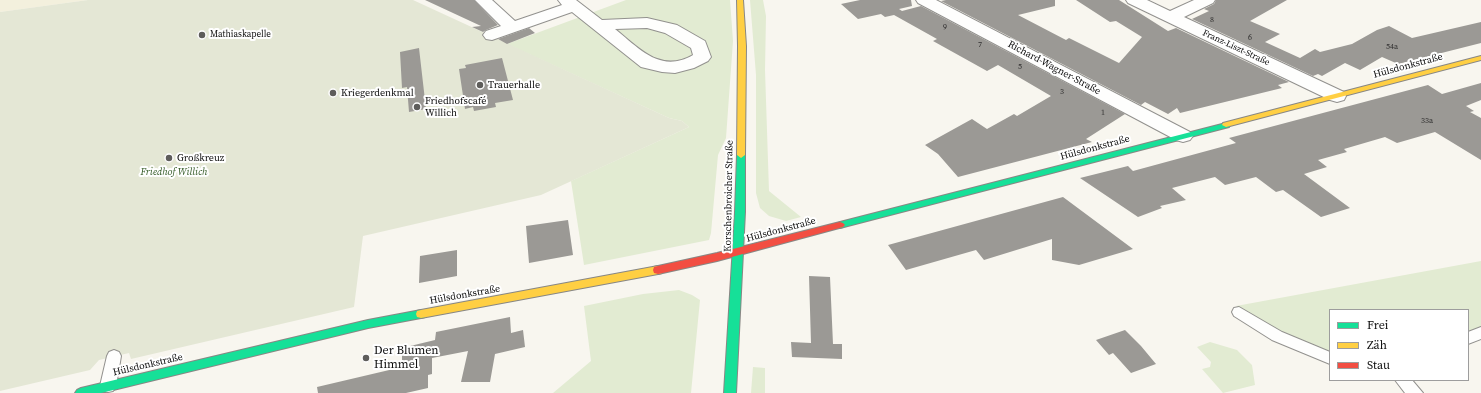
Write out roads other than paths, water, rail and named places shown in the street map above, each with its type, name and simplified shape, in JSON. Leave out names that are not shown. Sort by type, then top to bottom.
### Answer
[{"type":"street","points":[[482,0],[512,27]]},
{"type":"street","name":"Korschenbroicher Straße","points":[[730,393],[739,252],[742,46],[740,0]]},
{"type":"street","name":"Richard-Wagner-Straße","points":[[924,0],[1183,136]]},
{"type":"street","name":"Franz-Liszt-Straße","points":[[1134,0],[1337,96]]},
{"type":"street","points":[[1171,17],[1207,0]]},
{"type":"street","points":[[492,34],[570,3],[647,63],[663,69],[689,66],[702,57],[699,45],[671,29],[647,23],[600,26]]},
{"type":"street","name":"Hülsdonkstraße","points":[[81,393],[368,324],[635,275],[739,252],[1481,58]]},
{"type":"lane","points":[[1238,312],[1277,336],[1329,358]]},
{"type":"lane","points":[[1469,338],[1481,333]]},
{"type":"lane","points":[[108,386],[114,356]]},
{"type":"lane","points":[[1404,381],[1415,393]]},
{"type":"place","name":"Mathiaskapelle","points":[[202,35]]},
{"type":"place","name":"Trauerhalle","points":[[480,85]]},
{"type":"place","name":"Kriegerdenkmal","points":[[333,93]]},
{"type":"place","name":"Friedhofscafé Willich","points":[[417,107]]},
{"type":"place","name":"Großkreuz","points":[[169,158]]},
{"type":"place","name":"Der Blumen Himmel","points":[[366,358]]},
{"type":"park label","name":"Friedhof Willich","points":[[174,172]]}]
